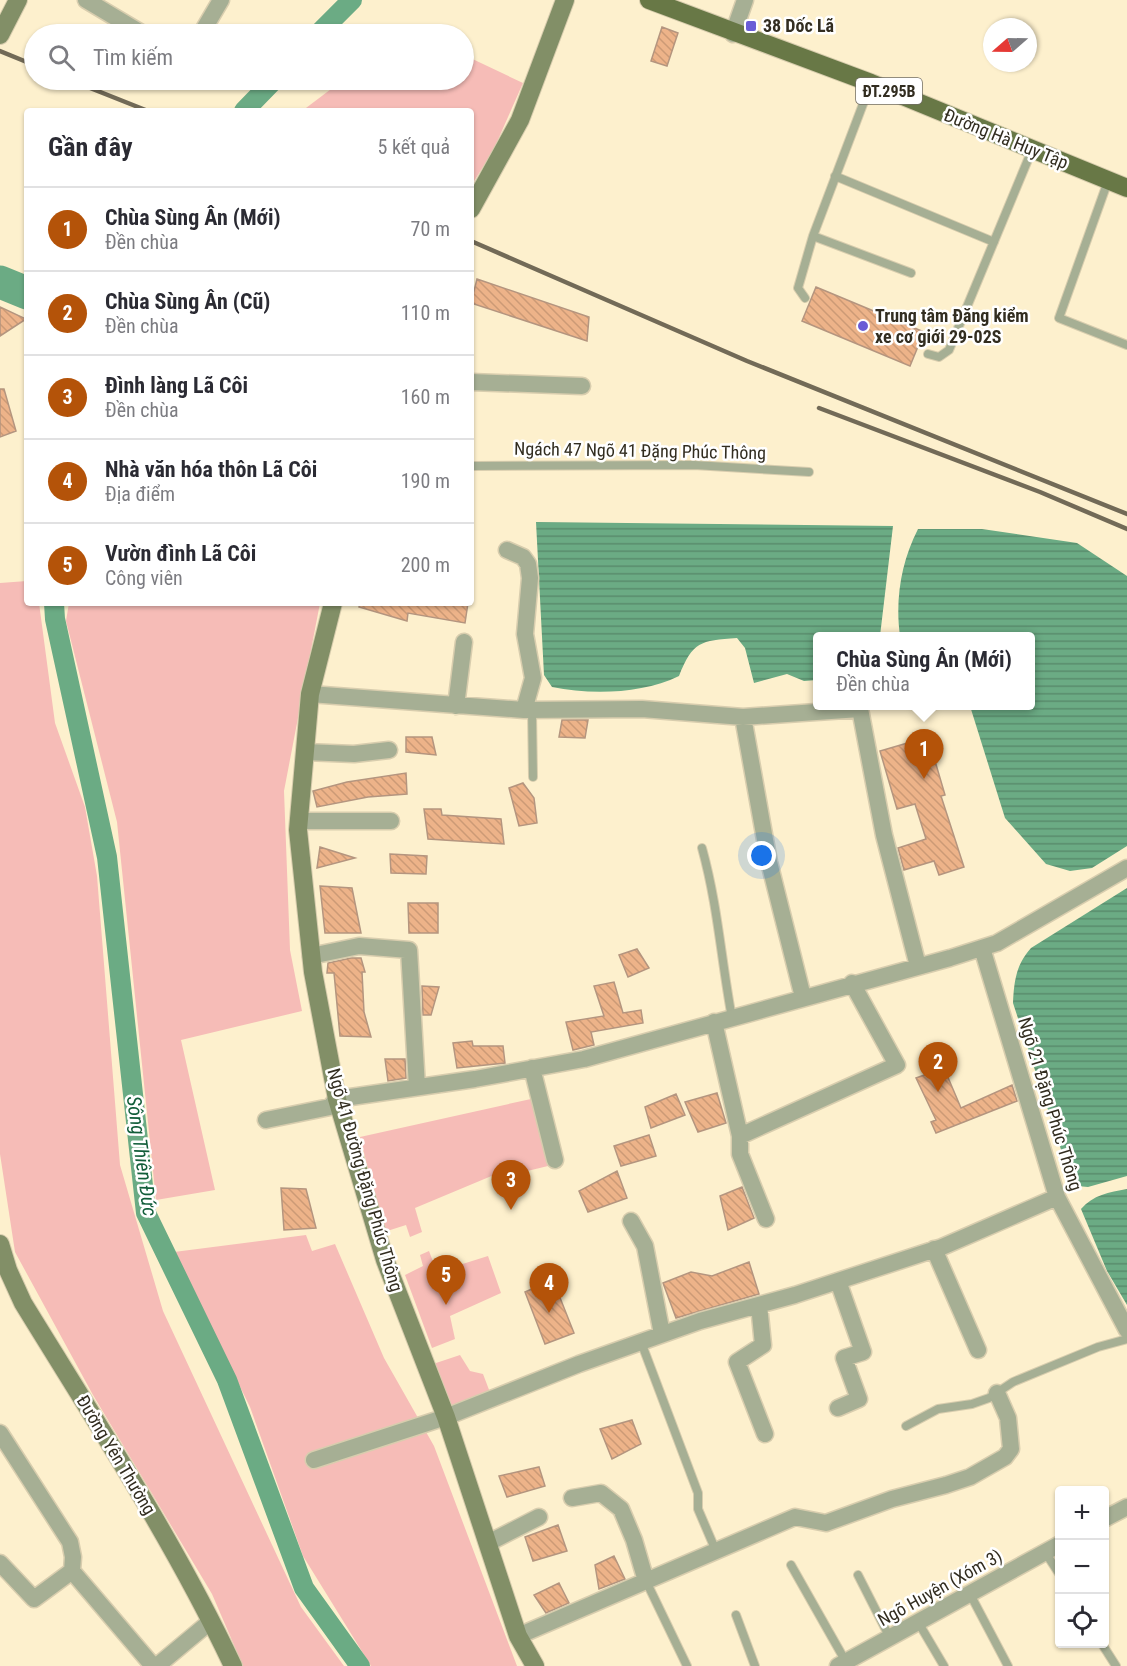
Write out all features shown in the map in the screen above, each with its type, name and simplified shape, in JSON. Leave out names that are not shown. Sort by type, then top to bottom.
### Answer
[{"type":"main road","name":"Đường Hà Huy Tập","points":[[649,0],[733,34],[871,83],[1127,188]]},
{"type":"street","points":[[0,35],[18,0]]},
{"type":"street","points":[[86,0],[126,24]]},
{"type":"street","points":[[207,24],[221,0]]},
{"type":"street","points":[[474,204],[520,120],[565,0]]},
{"type":"street","points":[[733,34],[745,0]]},
{"type":"street","points":[[474,382],[582,386]]},
{"type":"street","points":[[507,550],[523,556],[528,564],[530,578],[525,634],[533,678],[528,710]]},
{"type":"street","name":"Ngõ 41 Đường Đặng Phúc Thông","points":[[332,606],[310,694],[299,821],[311,956],[337,1099],[385,1260],[446,1417],[518,1636],[535,1666]]},
{"type":"street","points":[[456,706],[464,642]]},
{"type":"street","points":[[310,694],[528,710],[642,709],[743,717],[834,710]]},
{"type":"street","points":[[860,710],[884,835],[918,966]]},
{"type":"street","points":[[743,717],[769,862],[803,997]]},
{"type":"street","points":[[305,752],[354,754],[389,750]]},
{"type":"street","points":[[299,821],[391,821]]},
{"type":"street","points":[[266,1120],[330,1107],[337,1099],[584,1059],[982,948],[997,943],[1127,867]]},
{"type":"street","points":[[311,956],[359,946],[409,950],[417,1087]]},
{"type":"street","name":"Ngõ 21 Đặng Phúc Thông","points":[[982,948],[1057,1197],[1127,1330]]},
{"type":"street","points":[[740,1136],[897,1065],[852,984]]},
{"type":"street","points":[[714,1022],[740,1136],[740,1154],[766,1219]]},
{"type":"street","points":[[532,1068],[555,1160]]},
{"type":"street","points":[[314,1460],[446,1417],[663,1334],[838,1281],[934,1249],[1057,1197]]},
{"type":"street","points":[[631,1221],[645,1246],[663,1334]]},
{"type":"street","name":"Đường Yên Thường","points":[[0,1244],[4,1273],[141,1493],[233,1666]]},
{"type":"street","points":[[934,1249],[978,1350]]},
{"type":"street","points":[[838,1281],[863,1352],[844,1358],[859,1399],[838,1408]]},
{"type":"street","points":[[759,1305],[763,1345],[737,1362],[765,1434]]},
{"type":"street","points":[[518,1636],[795,1517],[826,1523],[892,1499],[970,1477],[1005,1457],[1011,1449],[1011,1434],[997,1393]]},
{"type":"street","points":[[0,1433],[70,1542],[73,1557],[72,1571],[155,1666],[211,1621]]},
{"type":"street","points":[[572,1498],[601,1493],[621,1509],[634,1540],[646,1581]]},
{"type":"street","points":[[1109,1516],[1127,1507]]},
{"type":"street","points":[[488,1543],[539,1517]]},
{"type":"street","name":"Ngõ Huyện (Xóm 3)","points":[[842,1664],[1052,1548]]},
{"type":"street","points":[[0,1563],[6,1582],[34,1599],[72,1571]]},
{"type":"lane","points":[[805,298],[798,288],[813,236],[871,83]]},
{"type":"lane","points":[[928,354],[939,357],[949,350],[1032,150]]},
{"type":"lane","points":[[836,176],[994,242]]},
{"type":"lane","points":[[1108,181],[1059,318],[1127,345]]},
{"type":"lane","points":[[813,236],[911,273]]},
{"type":"lane","name":"Ngách 47 Ngõ 41 Đặng Phúc Thông","points":[[474,466],[694,465],[809,472]]},
{"type":"lane","points":[[528,710],[533,777]]},
{"type":"lane","points":[[702,848],[717,906],[721,936],[720,956],[732,1017]]},
{"type":"lane","points":[[906,1426],[938,1408],[972,1404],[997,1393],[1013,1382],[1127,1339]]},
{"type":"lane","points":[[640,1342],[698,1493],[698,1509],[716,1551]]},
{"type":"lane","points":[[791,1565],[842,1664]]},
{"type":"lane","points":[[858,1575],[890,1638]]},
{"type":"lane","points":[[646,1581],[687,1666]]},
{"type":"lane","points":[[969,1594],[1008,1666]]},
{"type":"lane","points":[[736,1615],[755,1666]]},
{"type":"lane","points":[[918,1622],[944,1666]]},
{"type":"lane","points":[[1105,1648],[1116,1666]]},
{"type":"shaded area","points":[[474,60],[523,83],[493,151],[474,181],[474,108],[306,108],[330,90],[474,90]]},
{"type":"shaded area","points":[[536,522],[893,526],[880,632],[813,632],[813,680],[804,681],[787,674],[754,683],[745,648],[737,638],[714,640],[699,645],[689,656],[679,676],[633,690],[600,692],[567,690],[552,687],[544,675]]},
{"type":"shaded area","points":[[918,529],[982,529],[1077,543],[1127,576],[1127,846],[1092,868],[1070,871],[1046,864],[1005,818],[971,710],[1035,710],[1035,632],[900,632],[899,595],[912,542]]},
{"type":"shaded area","points":[[24,581],[24,606],[39,606],[55,723],[85,807],[97,876],[120,1165],[163,1311],[301,1607],[344,1666],[243,1666],[212,1594],[93,1395],[15,1252],[0,1154],[0,583]]},
{"type":"shaded area","points":[[68,606],[319,606],[284,791],[290,950],[302,1011],[181,1040],[215,1190],[156,1200],[117,822],[66,621]]},
{"type":"shaded area","points":[[1127,888],[1127,1176],[1088,1187],[1077,1186],[1068,1171],[1013,1003],[1015,980],[1022,961],[1031,948]]},
{"type":"shaded area","points":[[531,1099],[548,1166],[519,1173],[513,1167],[415,1208],[422,1232],[410,1237],[406,1225],[384,1232],[360,1137]]},
{"type":"shaded area","points":[[1127,1189],[1127,1305],[1107,1271],[1081,1209],[1096,1197]]},
{"type":"shaded area","points":[[306,1235],[312,1251],[335,1244],[384,1358],[434,1446],[517,1666],[371,1666],[303,1556],[250,1407],[174,1252]]},
{"type":"shaded area","points":[[429,1251],[437,1272],[488,1256],[501,1293],[450,1316],[455,1339],[432,1348],[405,1275],[423,1266],[420,1255]]},
{"type":"shaded area","points":[[460,1355],[470,1371],[483,1374],[491,1395],[452,1415],[433,1364]]},
{"type":"building","points":[[662,27],[678,33],[667,66],[651,61]]},
{"type":"building","points":[[477,279],[589,317],[587,341],[474,304]]},
{"type":"building","name":"Trung tâm Đăng kiểm xe cơ giới 29-02S","points":[[816,287],[924,332],[910,366],[802,321]]},
{"type":"building","points":[[0,307],[24,318],[24,320],[0,336]]},
{"type":"building","points":[[0,389],[4,389],[16,431],[0,437]]},
{"type":"building","points":[[468,606],[465,623],[408,613],[407,621],[359,607]]},
{"type":"building","points":[[562,720],[588,720],[585,738],[559,737]]},
{"type":"building","points":[[406,737],[432,737],[436,755],[406,752]]},
{"type":"building","points":[[928,737],[945,795],[941,796],[964,867],[939,875],[934,861],[904,870],[898,848],[926,839],[915,804],[897,809],[880,751]]},
{"type":"building","points":[[406,773],[407,794],[368,797],[317,807],[313,791],[347,782]]},
{"type":"building","points":[[523,783],[534,798],[537,823],[519,826],[509,788]]},
{"type":"building","points":[[424,809],[441,809],[442,815],[501,819],[504,844],[428,839]]},
{"type":"building","points":[[320,847],[355,858],[317,868]]},
{"type":"building","points":[[390,854],[427,856],[426,874],[391,873]]},
{"type":"building","points":[[320,886],[352,888],[361,933],[325,933]]},
{"type":"building","points":[[408,903],[438,903],[438,933],[409,933]]},
{"type":"building","points":[[637,949],[649,968],[628,977],[619,955]]},
{"type":"building","points":[[361,958],[365,972],[362,972],[364,1012],[371,1037],[340,1036],[334,973],[327,973],[328,963]]},
{"type":"building","points":[[614,982],[623,1013],[641,1010],[643,1023],[591,1032],[594,1045],[573,1050],[566,1022],[604,1016],[594,986]]},
{"type":"building","points":[[422,986],[439,987],[431,1015],[423,1015]]},
{"type":"building","points":[[472,1041],[473,1046],[503,1046],[505,1063],[457,1068],[453,1043]]},
{"type":"building","points":[[385,1059],[405,1059],[406,1078],[388,1081]]},
{"type":"building","points":[[944,1068],[961,1108],[1012,1085],[1017,1101],[936,1133],[931,1122],[936,1120],[916,1078]]},
{"type":"building","points":[[717,1093],[726,1123],[698,1132],[685,1102]]},
{"type":"building","points":[[676,1094],[685,1115],[651,1128],[645,1107]]},
{"type":"building","points":[[649,1135],[656,1156],[621,1166],[614,1146]]},
{"type":"building","points":[[617,1171],[627,1198],[588,1212],[579,1191]]},
{"type":"building","points":[[742,1187],[754,1218],[728,1230],[720,1196]]},
{"type":"building","points":[[281,1188],[306,1189],[316,1228],[284,1230]]},
{"type":"building","points":[[749,1262],[759,1294],[676,1318],[663,1283],[691,1272],[712,1276]]},
{"type":"building","points":[[553,1280],[574,1333],[545,1344],[525,1292]]},
{"type":"building","points":[[632,1420],[641,1444],[612,1459],[600,1429]]},
{"type":"building","points":[[539,1467],[545,1486],[507,1497],[499,1476]]},
{"type":"building","points":[[558,1525],[567,1551],[533,1561],[525,1537]]},
{"type":"building","points":[[614,1556],[625,1579],[599,1589],[595,1565]]},
{"type":"building","points":[[559,1583],[569,1603],[546,1613],[534,1595]]},
{"type":"waterway","name":"Sông Thiên Đức","points":[[328,24],[352,0]]},
{"type":"waterway","name":"Sông Thiên Đức","points":[[247,108],[264,90]]},
{"type":"waterway","points":[[0,282],[24,292]]},
{"type":"waterway","name":"Sông Thiên Đức","points":[[54,606],[55,619],[107,857],[146,1213],[227,1380],[304,1588],[360,1666]]},
{"type":"railway","points":[[0,51],[24,61]]},
{"type":"railway","points":[[95,90],[140,108]]},
{"type":"railway","points":[[474,242],[747,361],[1127,514]]},
{"type":"railway","points":[[819,408],[1040,492],[1127,529]]},
{"type":"place","name":"38 Dốc Lã","points":[[751,26]]},
{"type":"place","name":"Trung tâm Đăng kiểm xe cơ giới 29-02S","points":[[863,326]]},
{"type":"place","name":"Chùa Sùng Ân (Mới)","points":[[924,779]]},
{"type":"place","name":"Chùa Sùng Ân (Cũ)","points":[[938,1092]]},
{"type":"place","name":"Đình làng Lã Côi","points":[[511,1210]]},
{"type":"place","name":"Vườn đình Lã Côi","points":[[446,1305]]},
{"type":"place","name":"Nhà văn hóa thôn Lã Côi","points":[[549,1313]]}]
